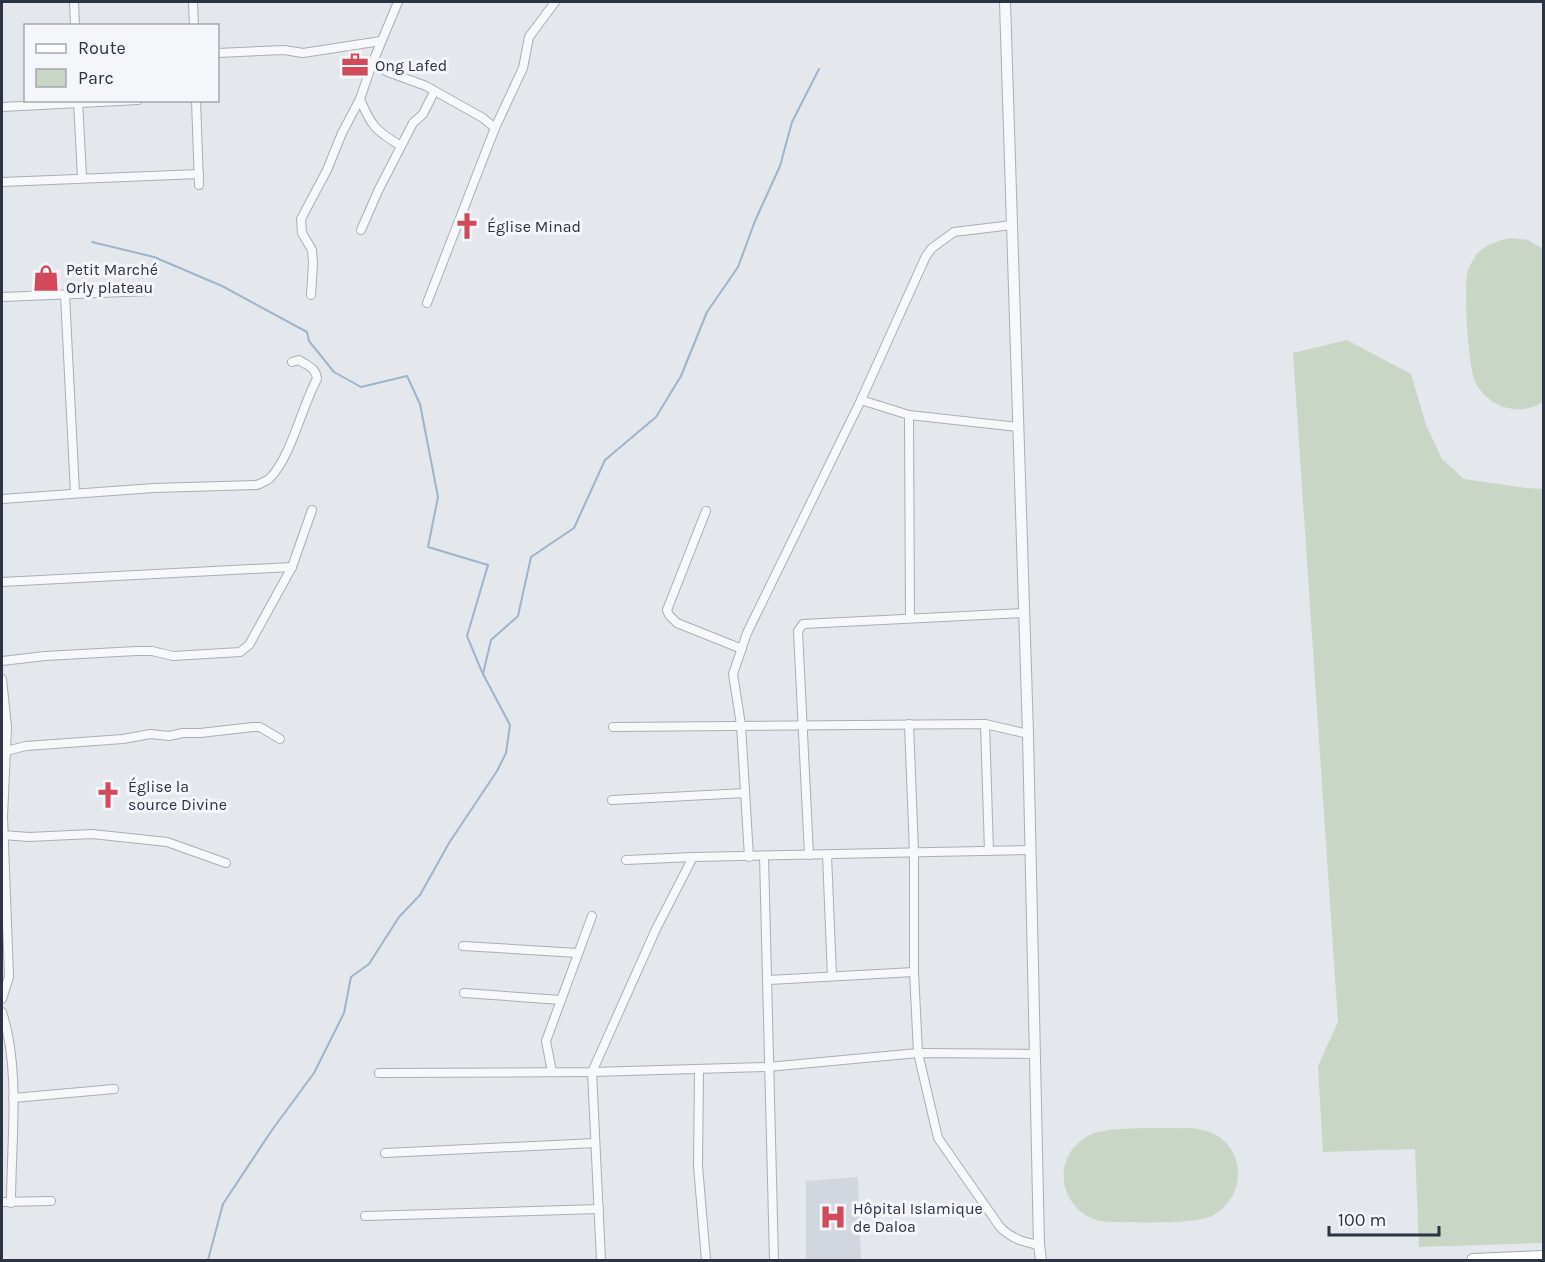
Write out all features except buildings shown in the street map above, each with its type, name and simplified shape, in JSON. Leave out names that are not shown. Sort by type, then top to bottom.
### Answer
[{"type":"main road","points":[[1473,1260],[1544,1257]]},
{"type":"street","points":[[74,2],[75,24]]},
{"type":"street","points":[[193,2],[194,24]]},
{"type":"street","points":[[311,295],[312,250],[302,233],[301,219],[360,99],[398,2]]},
{"type":"street","points":[[427,303],[495,128],[523,68],[529,37],[555,2]]},
{"type":"street","points":[[1005,2],[1028,734],[1041,1260]]},
{"type":"street","points":[[219,53],[284,50],[303,53],[381,41]]},
{"type":"street","points":[[372,64],[388,72],[417,81],[483,118],[495,128]]},
{"type":"street","points":[[361,230],[413,123],[423,114],[434,92]]},
{"type":"street","points":[[360,99],[369,120],[381,134],[401,146]]},
{"type":"street","points":[[2,107],[78,102],[82,177]]},
{"type":"street","points":[[196,102],[199,184]]},
{"type":"street","points":[[2,182],[199,174]]},
{"type":"street","points":[[749,857],[741,725],[733,674],[757,612],[861,400],[926,256],[932,248],[954,232],[1012,225]]},
{"type":"street","points":[[2,297],[150,291]]},
{"type":"street","points":[[65,295],[75,493]]},
{"type":"street","points":[[2,499],[201,486],[257,485],[269,479],[286,452],[317,379],[316,372],[311,367],[299,360],[292,362]]},
{"type":"street","points":[[861,400],[909,415],[1018,427]]},
{"type":"street","points":[[909,415],[910,618]]},
{"type":"street","points":[[2,661],[136,651],[152,651],[172,656],[240,652],[249,645],[292,567],[312,510]]},
{"type":"street","points":[[706,511],[667,610],[677,623],[742,649]]},
{"type":"street","points":[[2,582],[292,567]]},
{"type":"street","points":[[809,855],[798,631],[803,624],[1024,613]]},
{"type":"street","points":[[2,679],[7,728],[4,752],[2,835],[9,977],[2,999]]},
{"type":"street","points":[[909,724],[918,1053],[938,1138],[1000,1227],[1009,1236],[1039,1245]]},
{"type":"street","points":[[613,727],[985,724],[1028,734]]},
{"type":"street","points":[[985,724],[989,851]]},
{"type":"street","points":[[4,752],[26,746],[123,740],[150,734],[169,736],[253,727],[260,727],[280,739]]},
{"type":"street","points":[[612,800],[745,793]]},
{"type":"street","points":[[2,835],[29,837],[92,834],[167,842],[226,863]]},
{"type":"street","points":[[626,860],[1030,850]]},
{"type":"street","points":[[827,855],[832,975]]},
{"type":"street","points":[[764,856],[769,980],[768,1067],[774,1260]]},
{"type":"street","points":[[601,1260],[592,1072],[656,929],[693,857]]},
{"type":"street","points":[[552,1072],[546,1041],[591,916]]},
{"type":"street","points":[[463,946],[578,953]]},
{"type":"street","points":[[769,980],[914,972]]},
{"type":"street","points":[[464,993],[561,1000]]},
{"type":"street","points":[[2,1012],[9,1034],[13,1098],[11,1203]]},
{"type":"street","points":[[379,1073],[699,1071],[918,1053],[1035,1054]]},
{"type":"street","points":[[699,1071],[698,1166],[706,1260]]},
{"type":"street","points":[[13,1098],[114,1089]]},
{"type":"street","points":[[385,1153],[595,1143]]},
{"type":"street","points":[[2,1202],[51,1201]]},
{"type":"street","points":[[365,1216],[598,1209]]},
{"type":"shaded area","name":"Hôpital Islamique de Daloa","points":[[858,1177],[861,1260],[806,1260],[806,1181]]},
{"type":"green space","points":[[1510,238],[1528,240],[1543,249],[1543,402],[1521,409],[1507,408],[1497,404],[1479,389],[1473,376],[1467,328],[1468,270],[1477,254],[1484,248]]},
{"type":"green space","points":[[1347,340],[1411,374],[1426,425],[1442,459],[1464,479],[1543,489],[1543,1243],[1419,1247],[1415,1149],[1323,1152],[1318,1066],[1338,1022],[1293,353]]},
{"type":"green space","points":[[1192,1128],[1218,1136],[1232,1151],[1236,1161],[1238,1171],[1235,1191],[1223,1208],[1214,1215],[1181,1222],[1114,1222],[1097,1220],[1083,1213],[1072,1202],[1066,1189],[1064,1175],[1066,1160],[1074,1147],[1088,1136],[1109,1130]]},
{"type":"waterway","points":[[208,1260],[223,1204],[272,1130],[314,1073],[344,1013],[351,977],[369,964],[399,917],[420,895],[449,843],[497,771],[506,753],[510,725],[483,674],[491,640],[518,616],[531,557],[574,528],[605,460],[656,417],[681,376],[707,312],[738,267],[755,221],[780,166],[792,122],[819,69]]},
{"type":"waterway","points":[[92,242],[154,257],[222,286],[307,332],[309,341],[334,372],[361,387],[407,376],[420,404],[438,497],[428,547],[488,565],[467,636],[482,672]]},
{"type":"place","name":"Ong Lafed","points":[[355,65]]},
{"type":"place","name":"Église Minad","points":[[467,226]]},
{"type":"place","name":"Petit Marché Orly plateau","points":[[46,278]]},
{"type":"place","name":"Église la source Divine","points":[[108,795]]},
{"type":"place","name":"Hôpital Islamique de Daloa","points":[[833,1217]]}]
